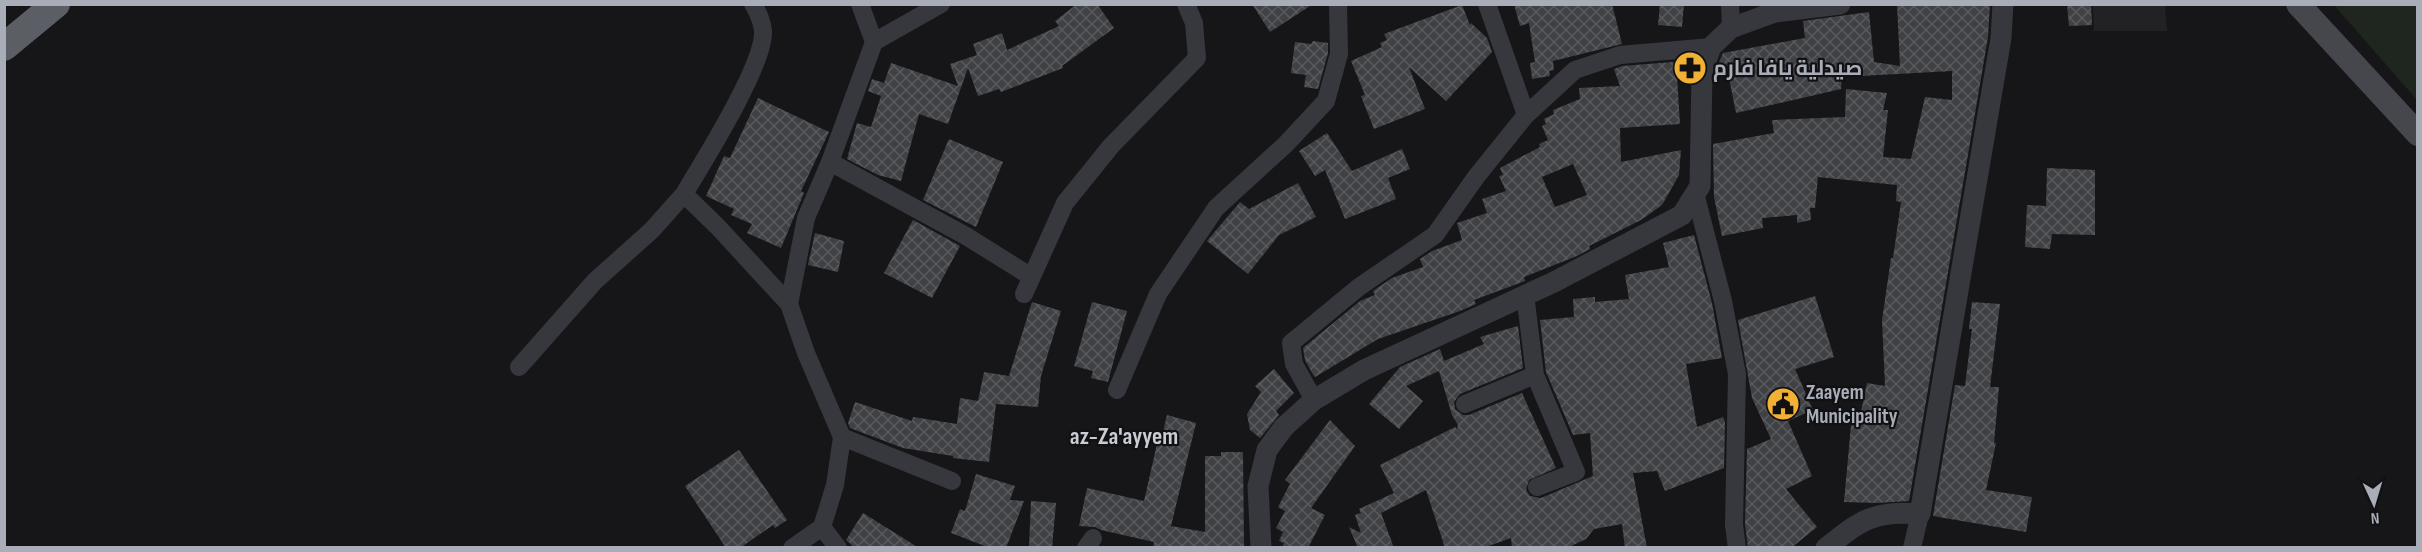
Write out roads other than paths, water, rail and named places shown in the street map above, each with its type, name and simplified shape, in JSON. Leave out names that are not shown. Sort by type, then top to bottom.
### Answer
[{"type":"highway","points":[[4,47],[56,4]]},
{"type":"main road","points":[[2298,4],[2418,134]]},
{"type":"street","points":[[519,367],[595,281],[652,230],[684,194],[717,137],[756,60],[763,32],[759,14],[753,4]]},
{"type":"street","points":[[860,4],[874,42]]},
{"type":"street","points":[[789,304],[806,218],[830,162],[874,42],[941,4]]},
{"type":"street","points":[[1024,294],[1030,276],[1065,203],[1112,146],[1197,58],[1194,23],[1186,4]]},
{"type":"street","points":[[1117,390],[1158,294],[1216,208],[1286,144],[1326,101],[1339,54],[1338,4]]},
{"type":"street","points":[[1487,4],[1526,115]]},
{"type":"street","points":[[1730,4],[1731,28]]},
{"type":"street","points":[[1261,548],[1258,486],[1268,450],[1284,427],[1314,400],[1364,370],[1626,246],[1682,215],[1700,186],[1702,72],[1711,47],[1731,28],[1775,12],[1840,4]]},
{"type":"street","points":[[1912,548],[1920,514],[1999,49],[2003,4]]},
{"type":"street","points":[[1314,400],[1294,364],[1291,343],[1359,287],[1435,235],[1476,177],[1526,115],[1575,70],[1620,55],[1711,47]]},
{"type":"street","points":[[830,162],[966,236],[1030,276]]},
{"type":"street","points":[[684,194],[718,227],[789,304],[806,352],[842,437],[835,485],[822,527],[792,548]]},
{"type":"street","points":[[1695,194],[1723,301],[1737,374],[1734,525],[1737,548]]},
{"type":"street","points":[[1525,294],[1535,375],[1576,472],[1538,487]]},
{"type":"street","points":[[1465,404],[1535,375]]},
{"type":"street","points":[[842,437],[952,481]]},
{"type":"street","points":[[1826,548],[1859,522],[1894,511],[1920,514]]},
{"type":"street","points":[[822,527],[838,548]]},
{"type":"place","name":"صيدلية يافا فارم","points":[[1690,68]]},
{"type":"place","name":"Zaayem Municipality","points":[[1783,404]]},
{"type":"district","name":"az-Za'ayyem","points":[[1124,436]]}]
